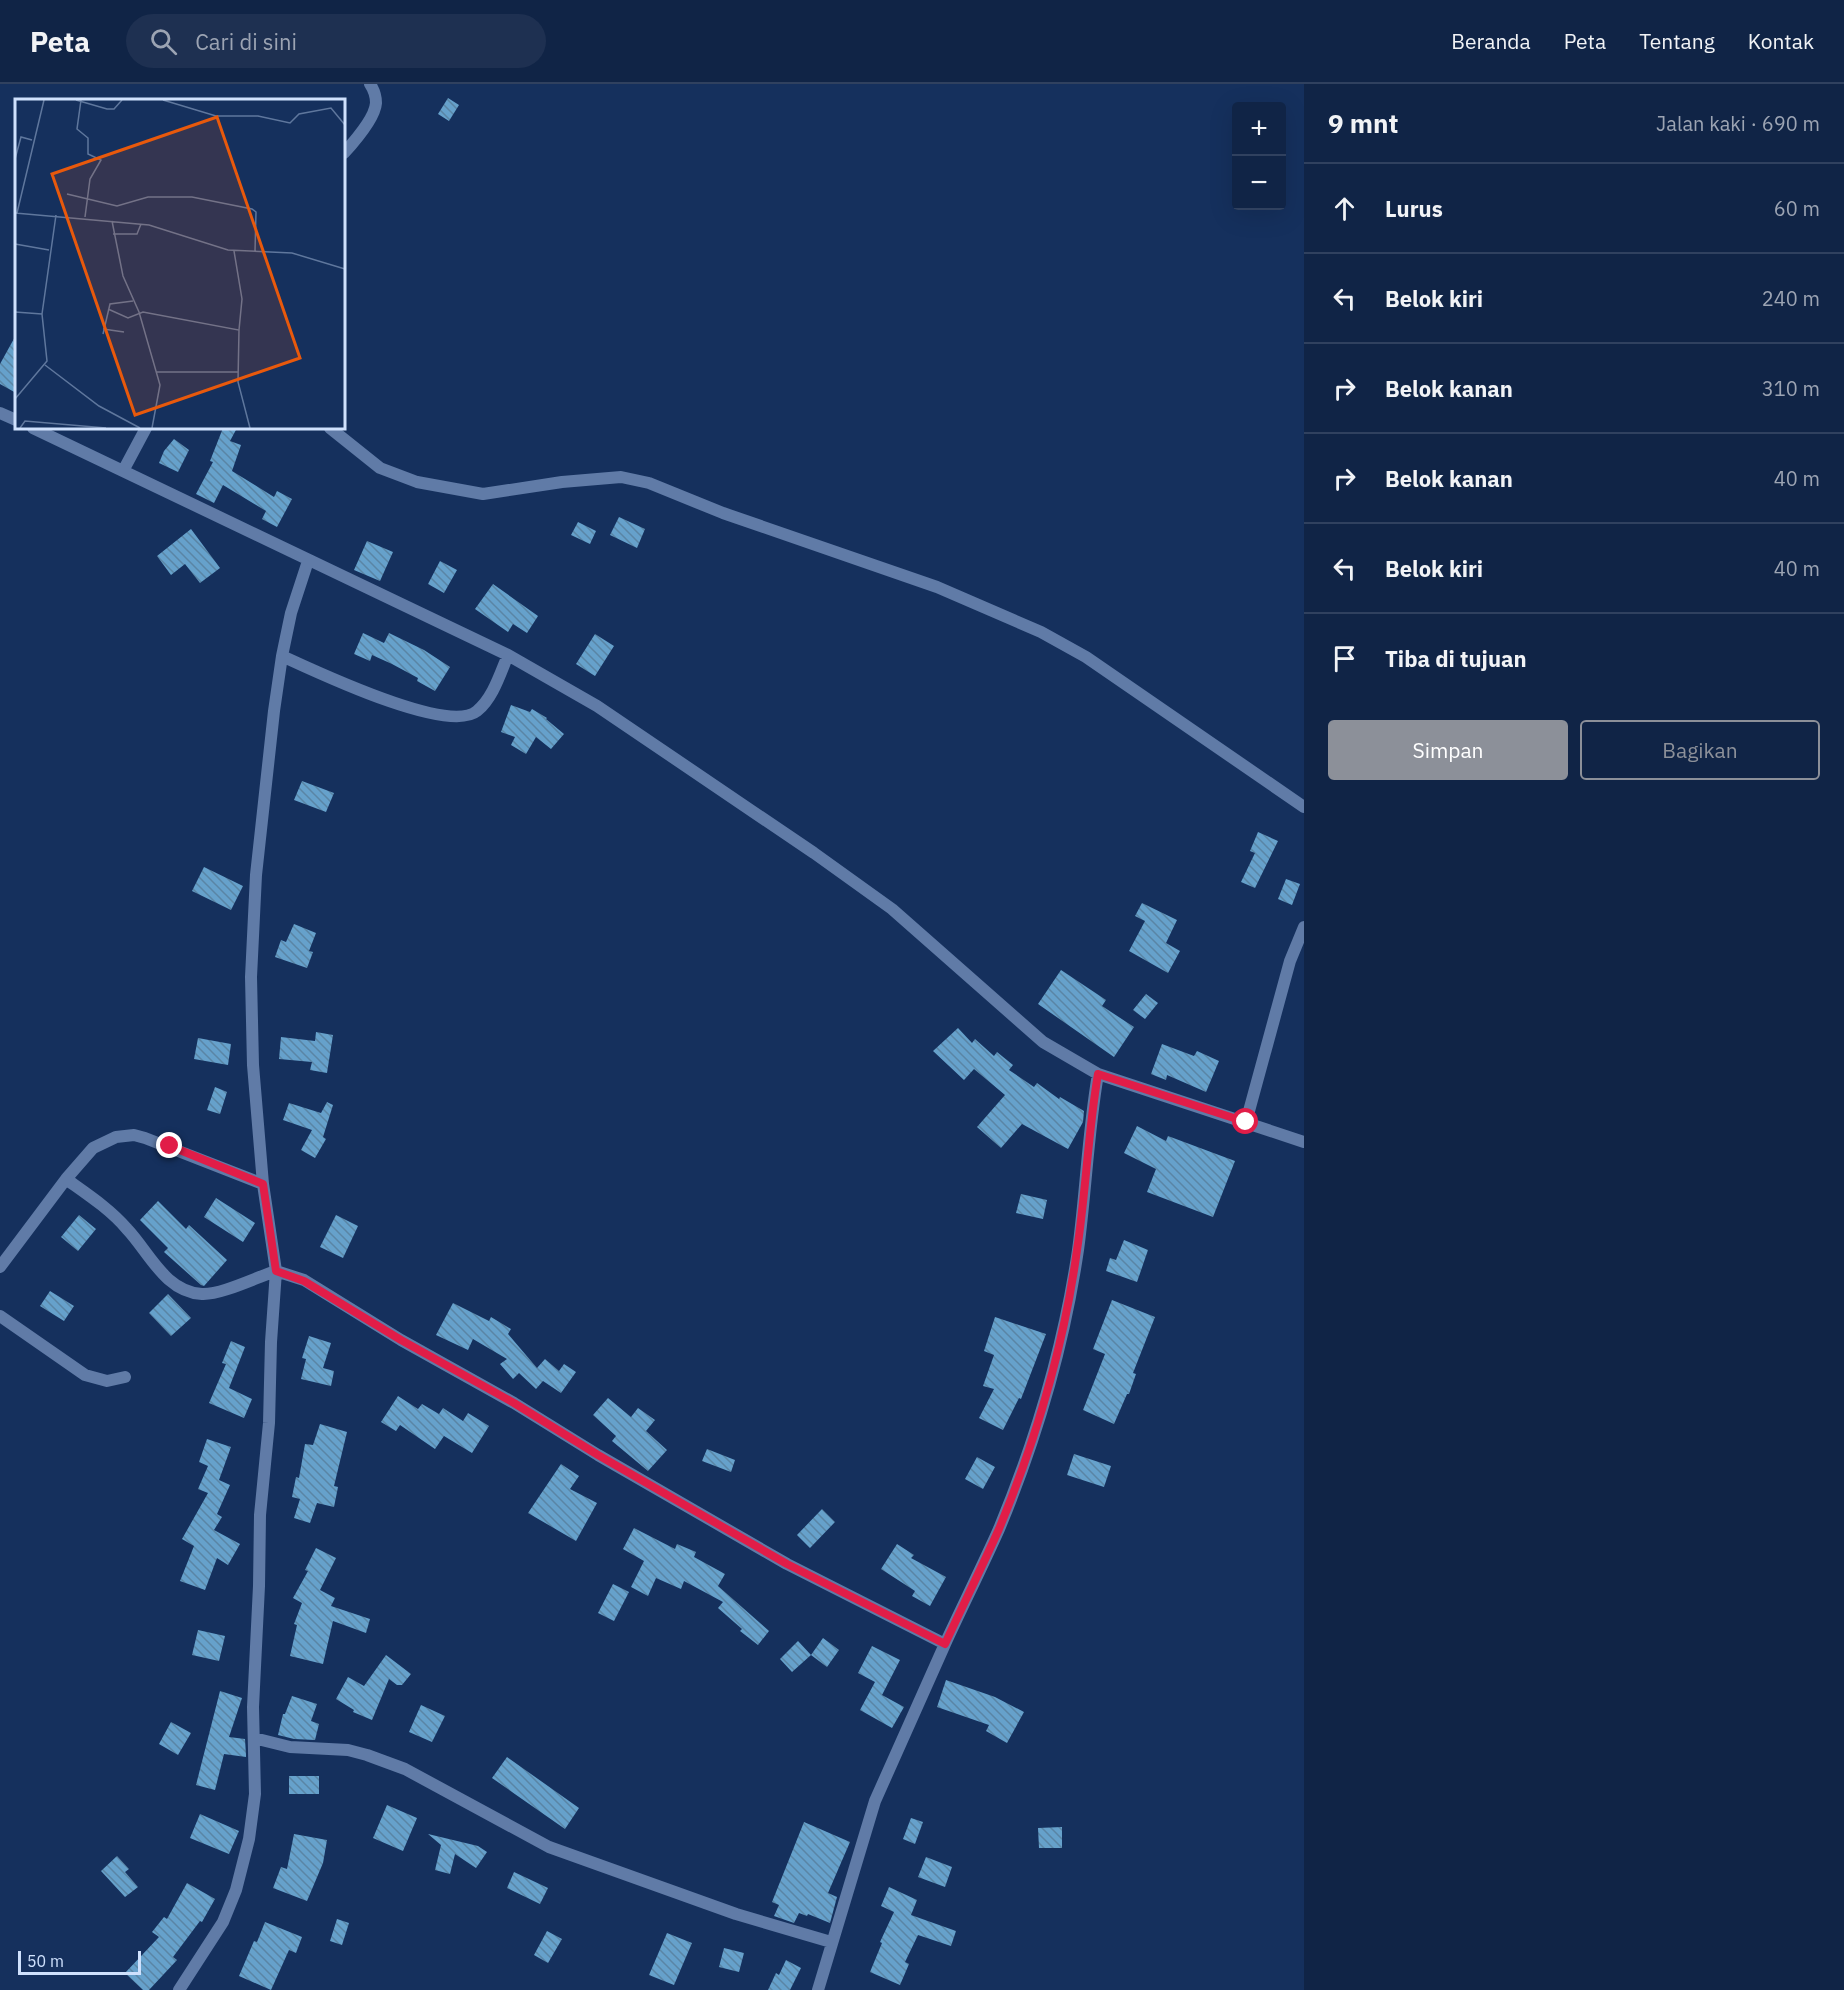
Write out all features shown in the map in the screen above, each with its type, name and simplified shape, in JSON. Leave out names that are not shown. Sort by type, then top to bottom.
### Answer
[{"type":"street","points":[[345,152],[358,138],[376,105],[375,93],[370,84]]},
{"type":"street","points":[[0,413],[15,420]]},
{"type":"street","points":[[35,429],[508,655],[597,706],[814,853],[892,909],[1043,1042],[1098,1074],[1304,1142]]},
{"type":"street","points":[[123,471],[145,429]]},
{"type":"street","points":[[331,429],[380,468],[417,482],[483,494],[562,482],[621,477],[649,483],[723,513],[937,587],[1041,632],[1086,657],[1304,807]]},
{"type":"street","points":[[179,1990],[223,1922],[236,1890],[249,1839],[255,1794],[252,1707],[259,1586],[260,1515],[269,1423],[276,1271],[263,1184],[253,1065],[251,977],[256,875],[282,656],[291,613],[308,561]]},
{"type":"street","points":[[282,656],[386,700],[418,711],[449,717],[476,712],[490,696],[508,655]]},
{"type":"street","points":[[1246,1122],[1290,961],[1304,927]]},
{"type":"street","points":[[818,1990],[875,1801],[999,1528],[1036,1428],[1059,1342],[1077,1250],[1091,1116],[1098,1074]]},
{"type":"street","points":[[0,1267],[66,1179],[93,1148],[116,1137],[134,1135],[170,1146],[263,1184]]},
{"type":"street","points":[[66,1179],[127,1228],[165,1276],[185,1291],[201,1294],[219,1293],[276,1271],[304,1281],[401,1340],[514,1403],[598,1455],[787,1564],[945,1644]]},
{"type":"street","points":[[0,1316],[85,1375],[107,1381],[125,1377]]},
{"type":"street","points":[[254,1738],[290,1747],[348,1750],[367,1755],[405,1769],[549,1847],[736,1914],[831,1942]]},
{"type":"building","points":[[448,98],[459,105],[449,121],[438,114]]},
{"type":"building","points":[[15,337],[15,392],[0,384],[0,364]]},
{"type":"building","points":[[223,429],[236,429],[230,441],[241,445],[232,471],[274,497],[277,491],[292,499],[277,527],[262,519],[266,511],[223,485],[214,503],[196,494],[213,462],[210,461]]},
{"type":"building","points":[[174,439],[189,450],[178,472],[159,463],[164,451]]},
{"type":"building","points":[[619,517],[645,529],[637,548],[610,535]]},
{"type":"building","points":[[578,522],[596,531],[590,544],[571,535]]},
{"type":"building","points":[[191,529],[220,568],[200,583],[185,564],[171,575],[157,556]]},
{"type":"building","points":[[367,541],[393,552],[380,581],[354,570]]},
{"type":"building","points":[[440,561],[457,570],[444,593],[428,584]]},
{"type":"building","points":[[493,584],[538,616],[527,633],[513,624],[508,632],[475,609]]},
{"type":"building","points":[[363,633],[384,643],[389,633],[424,650],[450,667],[435,691],[417,681],[418,678],[392,664],[372,655],[370,661],[354,654]]},
{"type":"building","points":[[595,634],[614,646],[595,676],[576,664]]},
{"type":"building","points":[[511,705],[530,712],[532,709],[547,718],[564,734],[551,749],[536,737],[526,754],[511,745],[515,737],[501,732]]},
{"type":"building","points":[[302,781],[334,793],[326,812],[294,800]]},
{"type":"building","points":[[1258,832],[1278,841],[1255,888],[1241,882],[1255,853],[1250,851]]},
{"type":"building","points":[[204,867],[243,886],[231,910],[192,891]]},
{"type":"building","points":[[1286,879],[1300,884],[1292,905],[1278,899]]},
{"type":"building","points":[[1142,903],[1177,920],[1166,943],[1180,951],[1168,973],[1129,951],[1145,921],[1135,916]]},
{"type":"building","points":[[294,924],[316,933],[309,951],[313,952],[307,968],[275,957],[281,940],[286,942]]},
{"type":"building","points":[[1061,970],[1106,1000],[1102,1006],[1134,1027],[1114,1057],[1038,1004]]},
{"type":"building","points":[[1146,994],[1158,1003],[1145,1019],[1133,1010]]},
{"type":"building","points":[[958,1028],[972,1043],[975,1039],[994,1056],[997,1052],[1013,1065],[1009,1070],[1034,1087],[1037,1083],[1059,1099],[1060,1097],[1084,1111],[1083,1122],[1068,1149],[1022,1124],[1001,1148],[977,1127],[1005,1095],[974,1069],[964,1080],[933,1051]]},
{"type":"building","points":[[316,1032],[333,1035],[327,1073],[310,1070],[312,1062],[279,1059],[281,1037],[315,1041]]},
{"type":"building","points":[[198,1038],[231,1044],[228,1065],[194,1059]]},
{"type":"building","points":[[1162,1044],[1194,1056],[1197,1051],[1219,1061],[1206,1092],[1167,1075],[1166,1080],[1151,1074]]},
{"type":"building","points":[[215,1087],[227,1092],[220,1114],[207,1110]]},
{"type":"building","points":[[327,1102],[333,1105],[323,1137],[326,1139],[315,1158],[301,1150],[312,1130],[283,1120],[289,1103],[321,1113]]},
{"type":"building","points":[[1137,1126],[1166,1141],[1168,1136],[1235,1161],[1213,1217],[1147,1192],[1156,1169],[1124,1153]]},
{"type":"building","points":[[1021,1194],[1047,1200],[1043,1219],[1016,1213]]},
{"type":"building","points":[[216,1198],[255,1223],[243,1242],[204,1217]]},
{"type":"building","points":[[158,1201],[186,1229],[189,1225],[227,1260],[204,1286],[164,1252],[168,1248],[140,1220]]},
{"type":"building","points":[[79,1215],[96,1229],[78,1251],[61,1237]]},
{"type":"building","points":[[336,1215],[358,1226],[343,1258],[320,1247]]},
{"type":"building","points":[[1124,1240],[1148,1250],[1137,1282],[1106,1271],[1110,1258],[1116,1260]]},
{"type":"building","points":[[50,1291],[74,1306],[64,1321],[40,1306]]},
{"type":"building","points":[[168,1294],[191,1318],[171,1336],[149,1313]]},
{"type":"building","points":[[1112,1300],[1155,1317],[1133,1373],[1136,1374],[1129,1394],[1114,1424],[1083,1410],[1105,1354],[1093,1349]]},
{"type":"building","points":[[453,1303],[489,1321],[491,1317],[511,1329],[508,1334],[537,1368],[545,1359],[559,1371],[564,1364],[576,1372],[561,1393],[543,1381],[536,1389],[519,1373],[513,1379],[500,1364],[507,1359],[473,1339],[468,1350],[436,1335]]},
{"type":"building","points":[[995,1317],[1046,1334],[1021,1399],[1019,1398],[1003,1430],[979,1418],[994,1389],[983,1386],[994,1355],[984,1351]]},
{"type":"building","points":[[309,1336],[331,1343],[323,1368],[334,1371],[331,1386],[301,1379],[306,1359],[302,1358]]},
{"type":"building","points":[[231,1341],[245,1347],[229,1388],[252,1399],[244,1418],[209,1403],[226,1364],[222,1363]]},
{"type":"building","points":[[398,1396],[418,1409],[422,1404],[439,1414],[443,1408],[463,1421],[468,1413],[489,1426],[472,1453],[444,1436],[435,1449],[400,1425],[396,1431],[381,1422]]},
{"type":"building","points":[[608,1398],[631,1417],[638,1408],[655,1420],[646,1431],[667,1450],[648,1471],[612,1441],[616,1436],[593,1415]]},
{"type":"building","points":[[320,1424],[347,1432],[334,1486],[338,1487],[334,1507],[317,1503],[310,1523],[294,1518],[300,1499],[292,1497],[296,1477],[299,1478],[305,1444],[313,1445]]},
{"type":"building","points":[[207,1439],[231,1447],[219,1480],[230,1485],[217,1514],[222,1517],[214,1530],[240,1544],[228,1565],[217,1558],[205,1590],[180,1581],[194,1546],[182,1539],[208,1493],[198,1489],[208,1466],[199,1462]]},
{"type":"building","points":[[707,1449],[735,1460],[731,1472],[702,1461]]},
{"type":"building","points":[[1074,1454],[1111,1466],[1104,1487],[1067,1475]]},
{"type":"building","points":[[977,1457],[995,1467],[983,1489],[965,1479]]},
{"type":"building","points":[[561,1464],[579,1476],[570,1489],[597,1503],[576,1541],[528,1513]]},
{"type":"building","points":[[822,1509],[835,1522],[810,1548],[797,1535]]},
{"type":"building","points":[[634,1528],[675,1549],[677,1544],[696,1552],[694,1557],[725,1574],[718,1586],[769,1631],[758,1645],[740,1631],[742,1629],[718,1608],[723,1602],[684,1581],[681,1589],[656,1578],[648,1596],[631,1587],[644,1561],[623,1549]]},
{"type":"building","points":[[897,1544],[914,1555],[911,1558],[946,1577],[930,1606],[912,1596],[915,1591],[881,1569]]},
{"type":"building","points":[[316,1548],[336,1558],[320,1590],[335,1598],[331,1606],[370,1619],[366,1633],[333,1621],[323,1664],[290,1656],[297,1625],[294,1624],[302,1603],[293,1598],[308,1571],[305,1570]]},
{"type":"building","points":[[613,1584],[629,1592],[614,1621],[598,1613]]},
{"type":"building","points":[[198,1630],[225,1636],[219,1661],[192,1655]]},
{"type":"building","points":[[823,1638],[839,1650],[827,1667],[811,1655]]},
{"type":"building","points":[[798,1641],[811,1655],[792,1672],[780,1659]]},
{"type":"building","points":[[872,1646],[900,1660],[882,1695],[904,1707],[892,1728],[860,1710],[875,1682],[858,1673]]},
{"type":"building","points":[[386,1655],[411,1674],[402,1685],[397,1685],[389,1679],[372,1720],[353,1712],[354,1710],[336,1699],[348,1677],[364,1686]]},
{"type":"building","points":[[946,1680],[995,1697],[1024,1712],[1007,1743],[986,1731],[989,1725],[937,1707]]},
{"type":"building","points":[[220,1691],[242,1698],[229,1737],[245,1739],[246,1757],[224,1754],[215,1790],[196,1785]]},
{"type":"building","points":[[292,1696],[317,1704],[311,1721],[319,1724],[315,1740],[294,1739],[278,1735],[283,1714]]},
{"type":"building","points":[[421,1705],[445,1716],[432,1742],[409,1732]]},
{"type":"building","points":[[171,1722],[191,1733],[178,1755],[159,1744]]},
{"type":"building","points":[[507,1757],[579,1808],[565,1829],[492,1778]]},
{"type":"building","points":[[289,1776],[319,1776],[319,1794],[289,1794]]},
{"type":"building","points":[[387,1805],[417,1818],[403,1851],[373,1838]]},
{"type":"building","points":[[200,1814],[239,1831],[229,1854],[190,1838]]},
{"type":"building","points":[[911,1818],[923,1822],[915,1844],[903,1839]]},
{"type":"building","points":[[804,1822],[850,1842],[828,1893],[837,1897],[830,1923],[808,1914],[807,1916],[799,1913],[794,1923],[774,1916],[779,1905],[772,1902]]},
{"type":"building","points":[[1062,1827],[1062,1848],[1039,1848],[1038,1828]]},
{"type":"building","points":[[294,1834],[327,1840],[323,1863],[307,1901],[273,1888],[281,1867],[287,1869]]},
{"type":"building","points":[[428,1834],[478,1846],[487,1852],[476,1868],[455,1854],[450,1874],[435,1870],[441,1845]]},
{"type":"building","points":[[117,1856],[129,1869],[125,1872],[138,1887],[125,1897],[101,1871]]},
{"type":"building","points":[[926,1857],[952,1867],[945,1887],[918,1877]]},
{"type":"building","points":[[514,1872],[548,1888],[540,1904],[507,1888]]},
{"type":"building","points":[[187,1883],[215,1899],[202,1922],[200,1921],[173,1957],[177,1960],[149,1990],[143,1990],[125,1973],[159,1937],[152,1932],[164,1917],[167,1919]]},
{"type":"building","points":[[889,1887],[917,1900],[911,1915],[956,1931],[951,1946],[918,1935],[905,1962],[909,1964],[900,1985],[870,1972],[882,1943],[880,1942],[894,1912],[881,1906]]},
{"type":"building","points":[[337,1919],[349,1923],[342,1945],[330,1941]]},
{"type":"building","points":[[265,1922],[302,1937],[296,1953],[289,1950],[271,1990],[239,1976]]},
{"type":"building","points":[[547,1931],[562,1939],[548,1963],[534,1955]]},
{"type":"building","points":[[667,1933],[692,1943],[674,1985],[649,1975]]},
{"type":"building","points":[[724,1948],[744,1953],[739,1972],[719,1967]]},
{"type":"building","points":[[786,1960],[801,1968],[790,1990],[768,1990],[776,1973],[779,1975]]},
{"type":"route","points":[[170,1146],[263,1184],[276,1271],[304,1281],[401,1340],[514,1403],[598,1455],[787,1564],[945,1644],[999,1528],[1036,1428],[1059,1342],[1077,1250],[1091,1116],[1098,1074],[1246,1122]]}]
